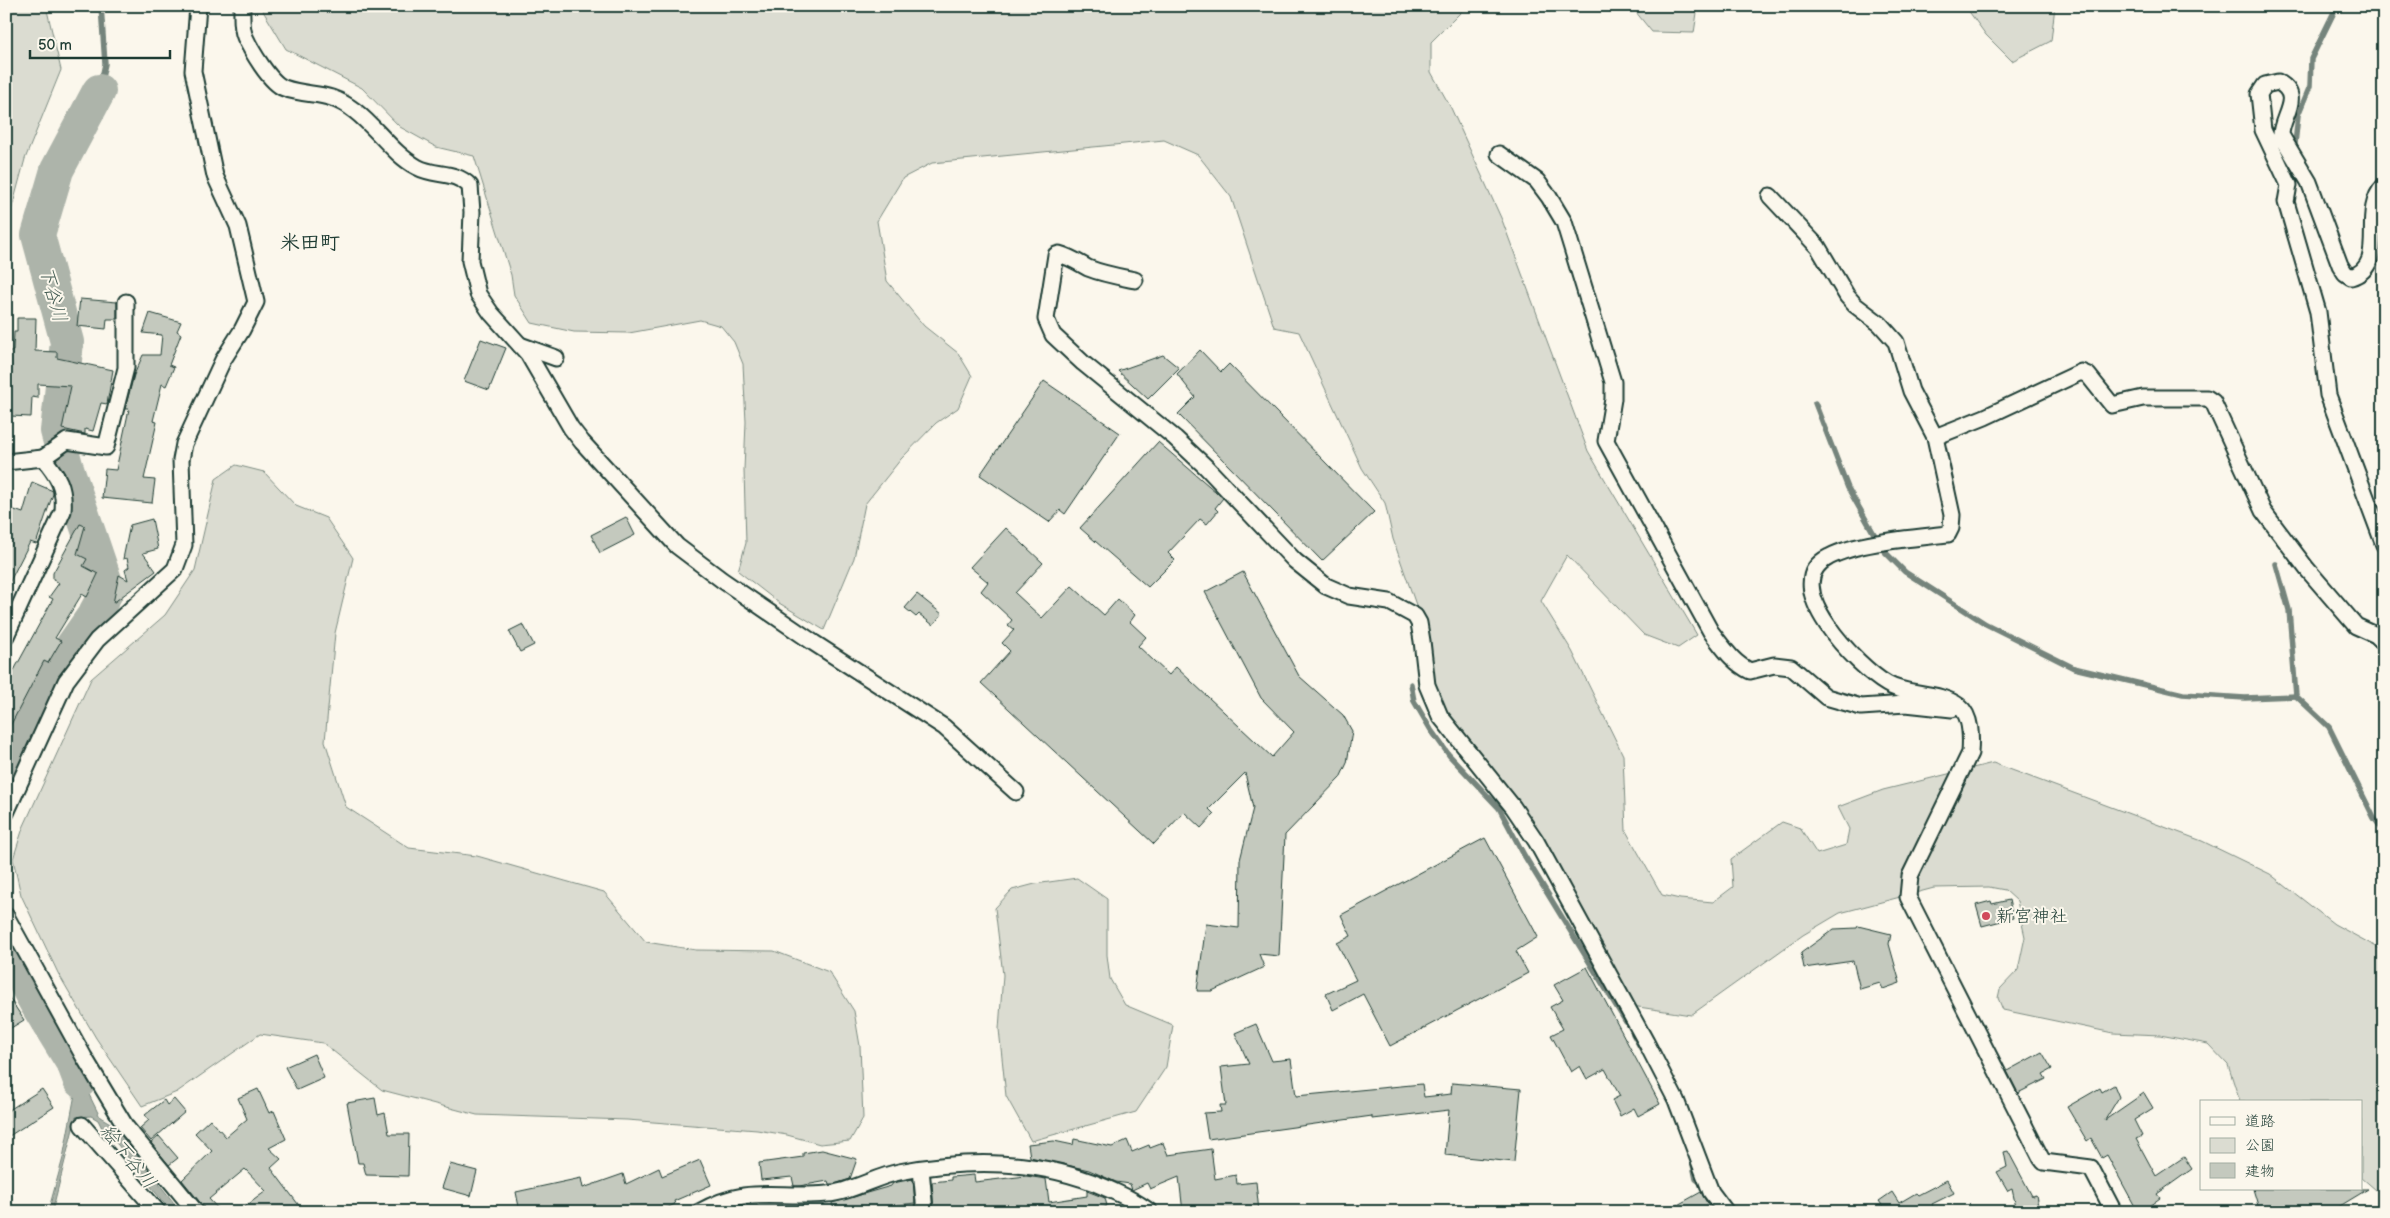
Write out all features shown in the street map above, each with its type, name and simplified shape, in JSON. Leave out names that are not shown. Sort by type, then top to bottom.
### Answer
[{"type":"street","points":[[6,813],[66,681],[97,640],[175,569],[184,545],[181,460],[184,444],[223,360],[242,330],[256,302],[238,226],[215,176],[193,71],[198,6]]},
{"type":"street","points":[[242,6],[245,36],[274,81],[283,88],[332,96],[355,111],[401,156],[418,168],[427,172],[456,176],[470,186],[472,212],[470,261],[478,294],[491,313],[528,354],[571,428],[582,442],[677,546],[722,580],[814,643],[944,726],[1016,792]]},
{"type":"street","points":[[2384,186],[2375,198],[2373,212],[2374,257],[2368,269],[2351,277],[2340,266],[2309,182],[2281,135],[2281,128],[2292,105],[2289,94],[2284,85],[2278,82],[2265,85],[2259,94],[2263,130],[2289,185],[2286,202],[2318,312],[2328,395],[2384,545]]},
{"type":"street","points":[[1499,154],[1537,182],[1549,197],[1564,222],[1613,382],[1613,399],[1606,441],[1711,632],[1738,666],[1750,671],[1774,665],[1791,668],[1826,697],[1861,707],[1906,704],[1951,710],[1961,708]]},
{"type":"street","points":[[1770,196],[1818,247],[1847,296],[1855,305],[1880,324],[1896,342],[1912,392],[1935,438],[1952,515],[1951,528],[1948,534],[1893,540],[1829,556],[1814,571],[1810,591],[1824,620],[1845,647],[1888,685],[1947,700],[1961,708],[1967,719],[1971,738],[1970,753],[1910,876],[1908,896],[2041,1158],[2044,1162],[2091,1168],[2114,1212]]},
{"type":"street","points":[[1135,280],[1108,274],[1090,268],[1067,256],[1056,255],[1046,319],[1053,335],[1083,363],[1175,438],[1213,474],[1294,561],[1326,586],[1349,596],[1389,602],[1415,616],[1419,623],[1427,685],[1440,716],[1513,807],[1536,841],[1655,1058],[1676,1100],[1711,1192],[1726,1212]]},
{"type":"street","points":[[6,462],[44,458],[67,442],[106,447],[126,368],[126,302]]},
{"type":"street","points":[[520,345],[556,358]]},
{"type":"street","points":[[1935,438],[2081,372],[2088,375],[2112,405],[2143,398],[2208,398],[2213,402],[2263,511],[2307,570],[2356,626],[2376,635],[2384,643]]},
{"type":"street","points":[[6,636],[63,511],[64,494],[54,471],[44,458]]},
{"type":"street","points":[[6,917],[84,1057],[126,1127],[196,1212]]},
{"type":"street","points":[[82,1125],[158,1212]]},
{"type":"street","points":[[699,1212],[722,1200],[740,1195],[829,1194],[899,1172],[981,1162],[1024,1164],[1052,1170],[1104,1187],[1129,1198],[1150,1212]]},
{"type":"street","points":[[921,1169],[924,1212]]},
{"type":"green space","points":[[6,6],[46,6],[61,70],[25,159],[6,230]]},
{"type":"green space","points":[[260,6],[1467,6],[1431,42],[1431,72],[1451,108],[1502,220],[1588,451],[1697,635],[1678,648],[1644,635],[1567,555],[1541,601],[1572,651],[1623,755],[1626,831],[1662,895],[1680,899],[1713,902],[1733,887],[1731,859],[1782,822],[1800,828],[1817,854],[1846,845],[1849,829],[1838,807],[1883,790],[1993,763],[2202,841],[2270,874],[2334,924],[2384,951],[2384,1197],[2362,1178],[2362,1100],[2239,1100],[2228,1065],[2208,1044],[2160,1035],[2113,1033],[2003,1010],[1998,998],[2000,989],[2018,970],[2025,937],[2017,901],[2005,890],[1989,887],[1934,888],[1840,913],[1803,935],[1691,1015],[1632,1006],[1435,695],[1424,628],[1393,539],[1385,503],[1362,468],[1299,332],[1274,327],[1231,197],[1198,155],[1164,140],[932,163],[903,178],[877,221],[887,281],[924,326],[958,353],[972,376],[958,408],[936,423],[901,459],[865,504],[854,558],[824,630],[779,603],[738,571],[746,543],[744,470],[746,422],[743,364],[734,342],[721,326],[700,320],[629,333],[574,332],[532,323],[514,295],[511,275],[474,156],[436,147],[400,127],[362,88],[286,49]]},
{"type":"green space","points":[[1631,6],[1698,6],[1694,33],[1652,32]]},
{"type":"green space","points":[[1965,6],[2055,6],[2051,41],[2012,61],[1986,35]]},
{"type":"green space","points":[[236,465],[264,472],[296,506],[326,518],[353,558],[335,633],[325,741],[346,807],[409,848],[477,856],[604,892],[646,942],[696,950],[774,951],[829,972],[854,1011],[860,1046],[863,1118],[850,1141],[820,1144],[787,1135],[757,1130],[627,1120],[477,1115],[382,1090],[323,1043],[260,1034],[177,1092],[142,1106],[96,1038],[58,973],[21,895],[13,859],[23,828],[91,679],[165,615],[195,570],[216,479]]},
{"type":"green space","points":[[1077,878],[1107,899],[1107,955],[1110,979],[1125,1005],[1173,1025],[1166,1067],[1136,1112],[1031,1141],[1006,1096],[999,1029],[1003,975],[995,908],[1012,890],[1035,884]]},
{"type":"water","name":"絵下谷川","points":[[6,944],[80,1076],[100,1117],[112,1124],[181,1212],[171,1212],[118,1145],[103,1130],[98,1120],[91,1116],[76,1117],[52,1212],[48,1212],[63,1158],[78,1078],[6,950]]},
{"type":"building","points":[[80,299],[117,302],[117,319],[107,319],[106,329],[77,326]]},
{"type":"building","points":[[150,313],[181,322],[177,331],[181,334],[169,365],[174,367],[166,386],[162,384],[153,421],[157,422],[144,479],[155,480],[152,503],[102,498],[105,469],[116,470],[129,409],[125,409],[134,375],[143,355],[160,355],[162,335],[143,333]]},
{"type":"building","points":[[17,318],[36,318],[35,351],[57,352],[57,358],[113,370],[107,404],[101,403],[93,431],[85,429],[85,434],[62,429],[71,386],[38,384],[38,398],[32,397],[31,417],[10,416],[10,380],[6,380],[6,351],[13,351],[14,332],[17,332]]},
{"type":"building","points":[[481,339],[506,348],[489,390],[464,381]]},
{"type":"building","points":[[1200,350],[1221,372],[1229,364],[1374,512],[1322,561],[1178,414],[1195,397],[1177,374]]},
{"type":"building","points":[[1163,355],[1179,368],[1148,399],[1118,371]]},
{"type":"building","points":[[1044,381],[1120,433],[1065,514],[1060,510],[1049,522],[980,475]]},
{"type":"building","points":[[1158,442],[1223,498],[1215,508],[1218,511],[1207,524],[1200,519],[1168,553],[1175,560],[1148,587],[1080,528]]},
{"type":"building","points":[[32,482],[53,491],[53,494],[36,544],[30,542],[6,589],[6,507],[23,513]]},
{"type":"building","points":[[626,517],[635,535],[600,553],[591,535]]},
{"type":"building","points":[[152,519],[158,549],[143,553],[156,571],[113,603],[119,575],[128,580],[125,570],[129,567],[127,558],[123,559],[130,525]]},
{"type":"building","points":[[80,524],[85,526],[77,554],[87,559],[83,566],[98,574],[87,597],[82,594],[55,638],[61,641],[48,663],[44,661],[6,734],[6,685],[53,599],[49,597],[59,583],[53,579],[53,573]]},
{"type":"building","points":[[1006,528],[1043,563],[1015,593],[1042,618],[1072,586],[1104,615],[1118,599],[1135,615],[1130,622],[1146,637],[1138,646],[1169,675],[1176,667],[1272,757],[1294,732],[1261,698],[1205,592],[1243,572],[1299,676],[1343,715],[1352,731],[1347,763],[1340,778],[1285,835],[1279,956],[1259,954],[1264,967],[1212,991],[1197,991],[1206,924],[1239,928],[1240,860],[1253,808],[1245,773],[1209,809],[1214,814],[1201,828],[1184,812],[1154,844],[981,683],[1010,651],[1002,643],[1014,630],[1008,625],[1012,620],[981,591],[988,582],[970,567]]},
{"type":"building","points":[[917,594],[942,614],[933,625],[919,614],[916,617],[905,608]]},
{"type":"building","points":[[523,624],[534,645],[520,652],[509,631]]},
{"type":"building","points":[[1485,838],[1538,937],[1516,951],[1528,973],[1390,1046],[1363,994],[1333,1010],[1326,994],[1356,980],[1337,943],[1351,936],[1341,915]]},
{"type":"building","points":[[2009,900],[2013,918],[1982,926],[1976,905],[1991,901],[1992,904]]},
{"type":"building","points":[[1858,926],[1891,934],[1889,944],[1900,983],[1883,989],[1880,983],[1860,989],[1853,961],[1804,968],[1801,953],[1834,929],[1857,928]]},
{"type":"building","points":[[1587,967],[1660,1104],[1638,1116],[1634,1108],[1620,1116],[1612,1100],[1620,1096],[1605,1069],[1587,1079],[1580,1066],[1571,1072],[1551,1035],[1563,1029],[1550,1007],[1563,1000],[1554,985]]},
{"type":"building","points":[[6,993],[24,1020],[6,1031]]},
{"type":"building","points":[[1256,1024],[1272,1061],[1291,1059],[1296,1096],[1422,1084],[1424,1097],[1451,1094],[1452,1083],[1521,1089],[1514,1162],[1445,1155],[1449,1110],[1372,1119],[1372,1116],[1208,1139],[1204,1113],[1221,1112],[1220,1105],[1226,1105],[1221,1067],[1249,1064],[1235,1033]]},
{"type":"building","points":[[2042,1052],[2052,1069],[2043,1074],[2046,1079],[2018,1093],[2007,1071]]},
{"type":"building","points":[[314,1054],[324,1078],[297,1090],[285,1067]]},
{"type":"building","points":[[2114,1085],[2119,1097],[2105,1120],[2144,1093],[2153,1108],[2134,1120],[2142,1136],[2136,1139],[2156,1176],[2184,1157],[2192,1169],[2157,1194],[2160,1198],[2141,1212],[2138,1212],[2107,1155],[2102,1158],[2091,1138],[2087,1141],[2067,1107],[2100,1088],[2102,1092]]},
{"type":"building","points":[[42,1089],[54,1107],[6,1138],[6,1112]]},
{"type":"building","points":[[258,1089],[269,1113],[274,1111],[286,1139],[269,1148],[281,1159],[271,1168],[304,1212],[238,1212],[266,1191],[245,1169],[209,1199],[221,1212],[205,1212],[203,1206],[182,1180],[212,1151],[195,1133],[210,1119],[226,1137],[247,1119],[238,1098]]},
{"type":"building","points":[[375,1098],[378,1115],[385,1113],[389,1134],[409,1134],[408,1176],[366,1175],[363,1163],[358,1163],[347,1103]]},
{"type":"building","points":[[174,1099],[185,1112],[151,1141],[140,1128],[149,1120],[145,1115],[164,1100],[167,1105]]},
{"type":"building","points":[[159,1136],[178,1158],[169,1165],[151,1143]]},
{"type":"building","points":[[1074,1139],[1112,1147],[1127,1140],[1132,1152],[1149,1145],[1150,1148],[1163,1143],[1168,1155],[1211,1149],[1215,1179],[1236,1175],[1237,1184],[1256,1182],[1259,1212],[1183,1212],[1179,1177],[1150,1189],[1147,1183],[1132,1190],[1130,1184],[1116,1182],[1089,1170],[1030,1157],[1028,1144],[1054,1141],[1073,1145]]},
{"type":"building","points":[[822,1150],[857,1159],[850,1179],[834,1184],[829,1184],[828,1181],[799,1186],[794,1186],[792,1177],[761,1180],[759,1163],[803,1157],[803,1153]]},
{"type":"building","points":[[2008,1151],[2032,1196],[2036,1195],[2039,1212],[2017,1212],[2012,1189],[2008,1191],[1997,1172],[2007,1167],[2004,1152]]},
{"type":"building","points":[[700,1160],[711,1185],[674,1201],[675,1204],[658,1212],[520,1212],[516,1192],[581,1178],[583,1188],[623,1174],[626,1184],[659,1168],[662,1176]]},
{"type":"building","points":[[450,1164],[477,1171],[471,1196],[442,1188]]},
{"type":"building","points":[[974,1175],[975,1182],[1026,1176],[1046,1179],[1049,1202],[1087,1196],[1087,1191],[1105,1198],[1107,1206],[1094,1212],[1042,1212],[1042,1207],[1023,1210],[1023,1212],[934,1212],[932,1182],[951,1180],[951,1177]]},
{"type":"building","points":[[913,1179],[915,1203],[891,1206],[892,1212],[833,1212],[832,1203],[891,1186],[893,1183]]},
{"type":"building","points":[[1947,1180],[1954,1193],[1932,1204],[1936,1212],[1884,1212],[1886,1211],[1879,1201],[1892,1192],[1899,1203],[1916,1193],[1918,1195]]},
{"type":"building","points":[[2368,1189],[2330,1212],[2260,1212],[2253,1190]]},
{"type":"building","points":[[1701,1192],[1712,1212],[1665,1212]]},
{"type":"waterway","name":"下谷川","points":[[99,91],[105,64],[101,6]]},
{"type":"waterway","points":[[2295,144],[2298,115],[2310,86],[2311,59],[2337,6]]},
{"type":"waterway","name":"下谷川","points":[[6,766],[46,683],[94,615],[108,589],[66,465],[57,431],[67,342],[38,235],[57,170],[99,91]]},
{"type":"waterway","points":[[1815,403],[1848,488],[1877,539]]},
{"type":"waterway","points":[[1884,551],[1905,572],[1986,624],[2074,668],[2183,694],[2245,698],[2296,696]]},
{"type":"waterway","points":[[2276,564],[2289,610],[2296,696],[2329,727],[2374,818],[2384,831]]},
{"type":"waterway","points":[[1411,684],[1414,701],[1431,730],[1449,755],[1499,808],[1524,855],[1626,1022]]},
{"type":"waterway","points":[[6,948],[36,1003],[74,1065],[80,1081]]},
{"type":"waterway","points":[[1633,1034],[1643,1052]]},
{"type":"waterway","points":[[1692,1160],[1696,1179],[1700,1182]]},
{"type":"place","name":"新宮神社","points":[[1986,916]]},
{"type":"district","name":"米田町","points":[[310,242]]}]
